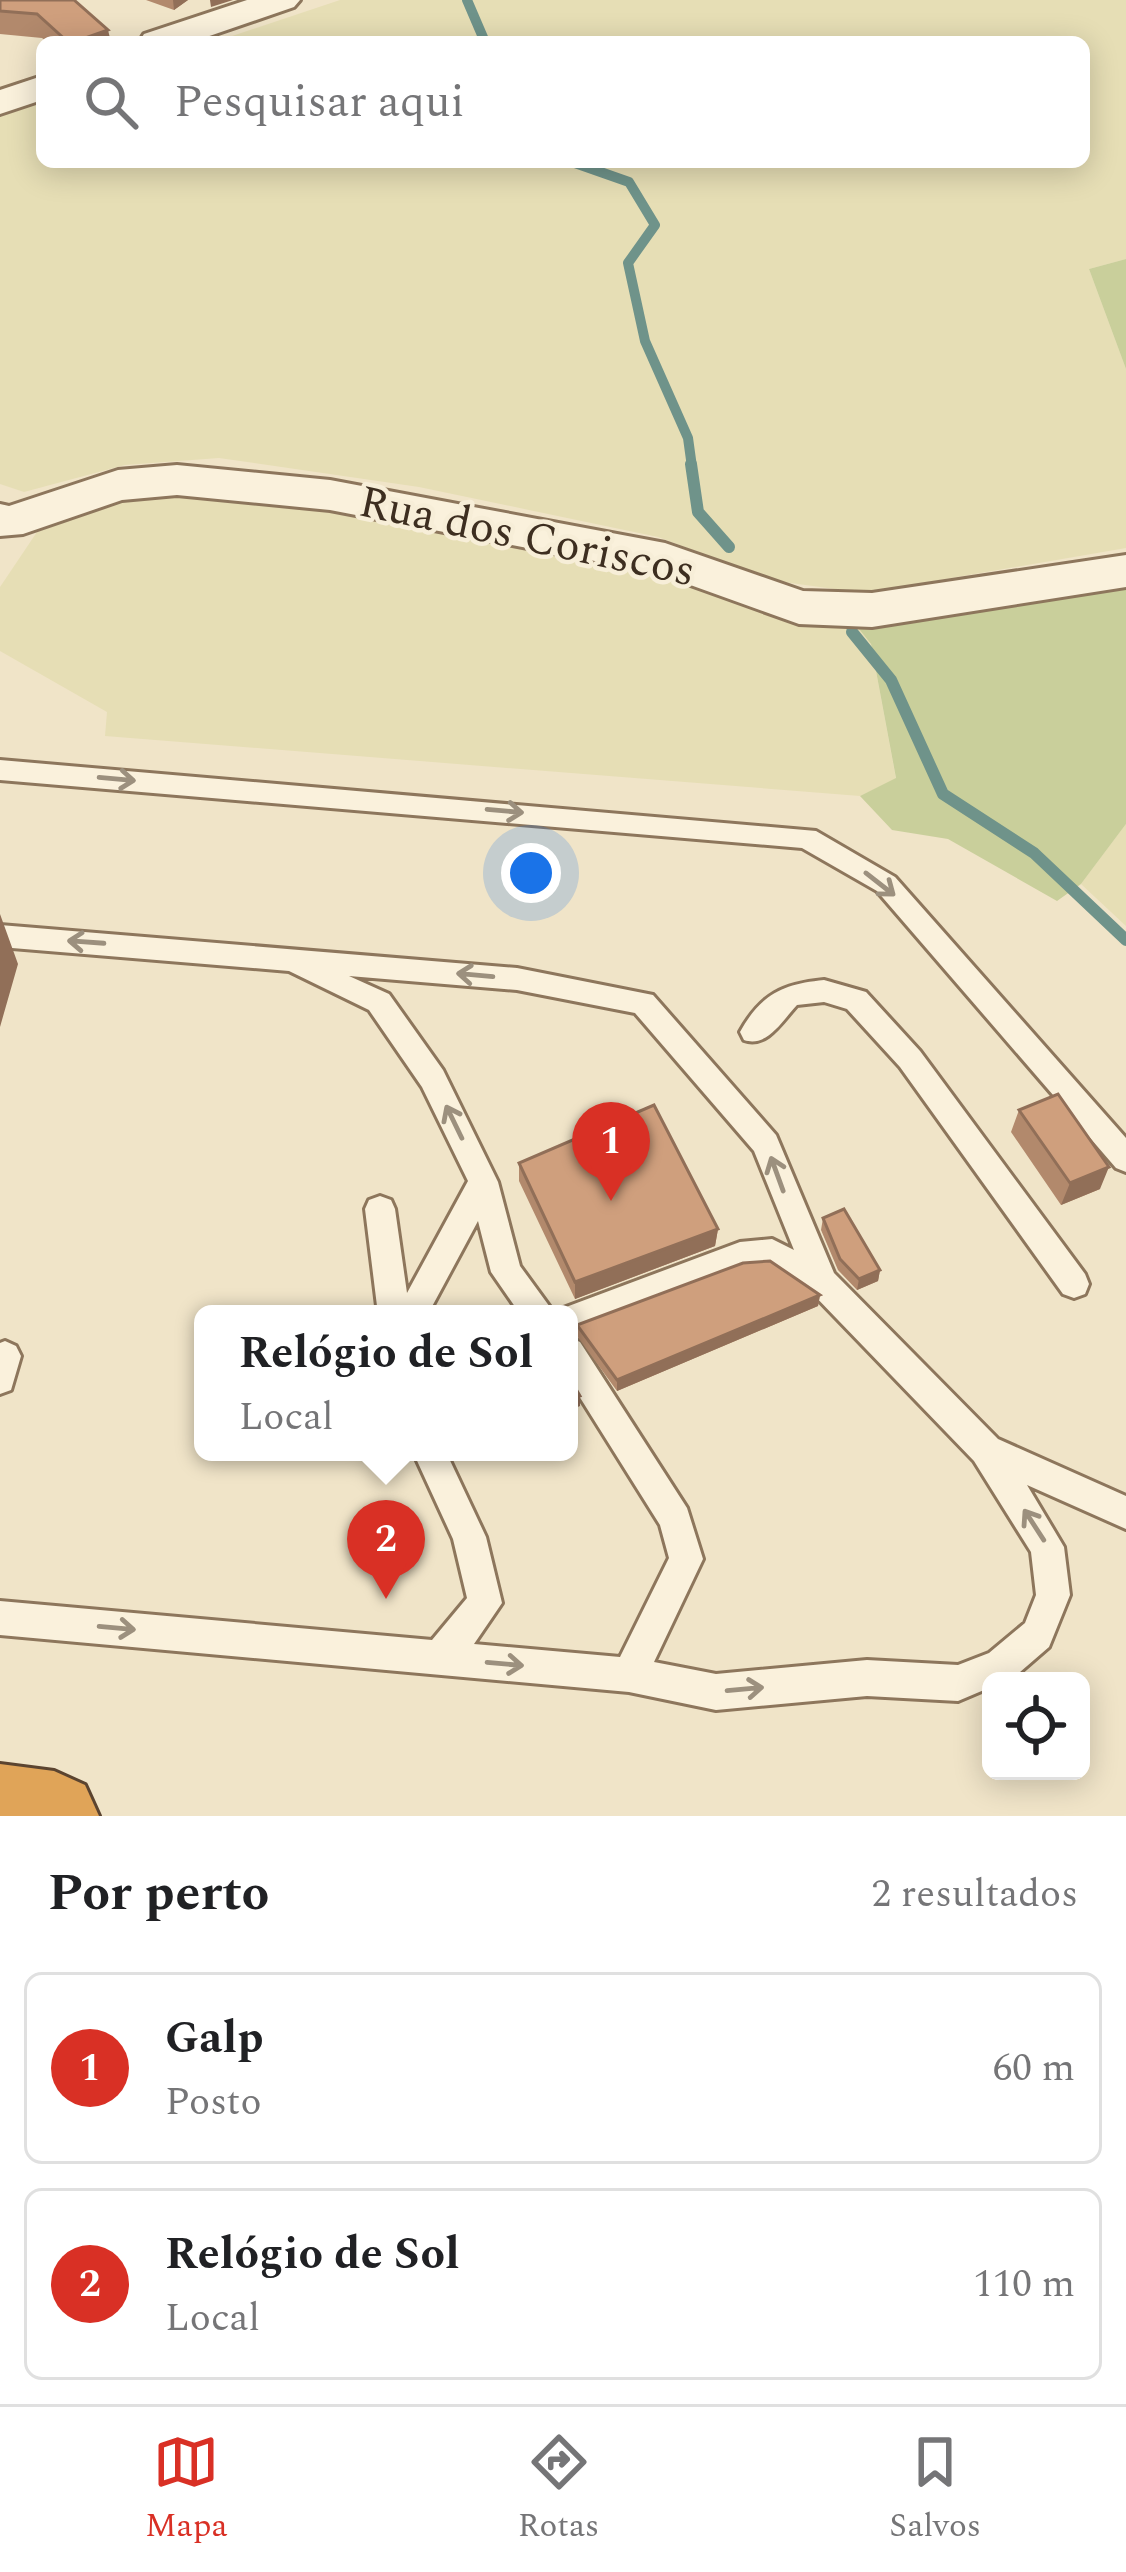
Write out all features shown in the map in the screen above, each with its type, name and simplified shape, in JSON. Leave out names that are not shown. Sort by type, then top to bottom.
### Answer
[{"type":"highway","points":[[0,1808],[54,1816]]},
{"type":"street","points":[[175,36],[282,0]]},
{"type":"street","points":[[0,103],[36,89]]},
{"type":"street","name":"Rua dos Coriscos","points":[[2,527],[118,485],[177,480],[330,494],[665,559],[799,608],[872,610],[1126,571]]},
{"type":"lane","points":[[0,770],[807,838],[886,884],[1126,1160]]},
{"type":"lane","points":[[0,936],[518,979],[643,1003],[766,1144],[797,1232],[822,1282]]},
{"type":"lane","points":[[278,957],[379,1002],[433,1079],[483,1181],[506,1272],[532,1305]]},
{"type":"lane","points":[[754,1032],[789,995],[824,991],[856,1000],[910,1059],[1074,1284]]},
{"type":"lane","points":[[417,1305],[483,1181]]},
{"type":"lane","points":[[380,1209],[393,1305]]},
{"type":"lane","points":[[0,1618],[629,1676],[716,1692],[867,1678],[958,1683],[1001,1666],[1036,1635],[1053,1595],[1047,1547],[986,1450],[822,1282],[772,1253],[740,1256],[578,1317]]},
{"type":"lane","points":[[578,1366],[675,1519],[686,1558],[629,1676]]},
{"type":"lane","points":[[986,1450],[1126,1514]]},
{"type":"lane","points":[[434,1461],[469,1537],[485,1603],[439,1658]]},
{"type":"shaded area","points":[[340,0],[1126,0],[1126,259],[1089,269],[1126,369],[1126,548],[864,593],[776,581],[658,537],[419,487],[219,458],[125,465],[24,492],[0,484],[0,115],[36,101],[36,168],[1090,168],[1090,36],[232,36]]},
{"type":"shaded area","points":[[157,490],[380,514],[453,537],[645,566],[824,627],[855,624],[871,644],[896,779],[860,796],[105,736],[107,712],[0,651],[0,587],[37,532]]},
{"type":"shaded area","points":[[1126,824],[1126,926],[1081,884]]},
{"type":"green space","points":[[1126,259],[1126,369],[1089,269]]},
{"type":"green space","points":[[1126,582],[1126,824],[1081,884],[1057,901],[948,839],[892,830],[860,796],[896,778],[871,644],[855,624]]},
{"type":"building","points":[[0,0],[74,0],[108,30],[91,36],[61,36],[37,14],[0,11]]},
{"type":"building","points":[[1058,1094],[1109,1167],[1070,1183],[1019,1110]]},
{"type":"building","points":[[654,1105],[718,1229],[575,1282],[519,1163]]},
{"type":"building","points":[[844,1209],[880,1270],[859,1279],[840,1259],[823,1218]]},
{"type":"building","points":[[770,1261],[820,1295],[617,1380],[578,1326],[578,1325],[743,1263]]},
{"type":"waterway","points":[[467,0],[482,36]]},
{"type":"waterway","points":[[589,168],[629,182],[655,225],[628,263],[645,341],[688,438],[692,467]]},
{"type":"waterway","points":[[691,464],[698,512],[729,547]]},
{"type":"waterway","points":[[852,632],[891,680],[943,794],[1034,853],[1126,940]]},
{"type":"place","name":"Galp","points":[[611,1201]]},
{"type":"place","name":"Relógio de Sol","points":[[386,1599]]}]
